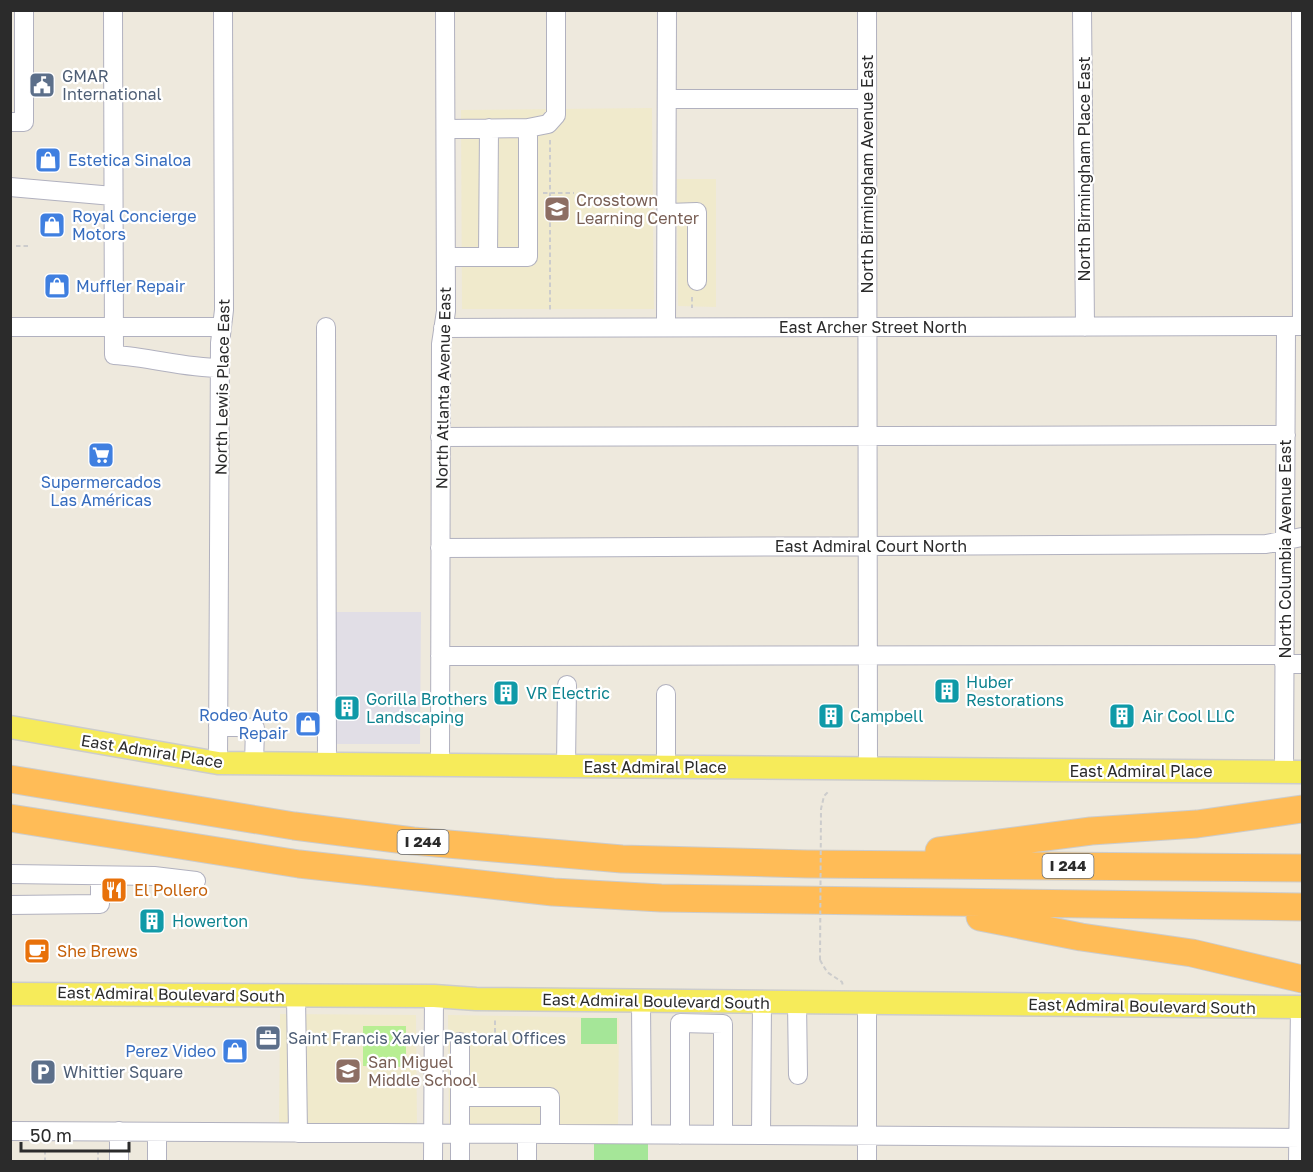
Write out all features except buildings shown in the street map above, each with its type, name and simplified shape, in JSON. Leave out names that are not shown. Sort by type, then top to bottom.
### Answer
[{"type":"highway","name":"I 244","points":[[10,779],[294,826],[413,841],[622,859],[834,864],[1302,867]]},
{"type":"highway","points":[[834,864],[1091,831],[1197,824],[1302,809]]},
{"type":"highway","name":"I 244","points":[[10,818],[299,864],[472,885],[661,898],[1302,907]]},
{"type":"highway","points":[[908,903],[1081,937],[1192,953],[1302,979]]},
{"type":"main road","name":"East Admiral Place","points":[[10,727],[218,763],[1293,772]]},
{"type":"main road","name":"East Admiral Boulevard South","points":[[10,994],[434,996],[476,999],[1301,1007]]},
{"type":"street","points":[[10,122],[24,122],[24,10]]},
{"type":"street","points":[[112,10],[114,355],[146,357],[190,368],[220,368]]},
{"type":"street","name":"North Lewis Place East","points":[[218,763],[220,368],[224,310],[224,10]]},
{"type":"street","name":"North Atlanta Avenue East","points":[[440,766],[441,344],[446,257],[445,10]]},
{"type":"street","points":[[446,129],[528,128],[548,124],[556,115],[556,10]]},
{"type":"street","points":[[666,327],[667,10]]},
{"type":"street","name":"North Birmingham Avenue East","points":[[867,10],[867,769]]},
{"type":"street","name":"North Birmingham Place East","points":[[1082,10],[1085,327]]},
{"type":"street","name":"North Columbia Avenue East","points":[[1293,772],[1284,659],[1284,541],[1286,435],[1297,326],[1301,10]]},
{"type":"street","points":[[668,99],[867,99]]},
{"type":"street","points":[[488,257],[489,128]]},
{"type":"street","points":[[446,257],[528,256],[528,128]]},
{"type":"street","points":[[10,187],[113,196]]},
{"type":"street","points":[[668,213],[697,212],[697,281]]},
{"type":"street","name":"East Archer Street North","points":[[443,328],[1297,326]]},
{"type":"street","points":[[10,327],[222,327]]},
{"type":"street","points":[[326,327],[327,765]]},
{"type":"street","points":[[440,437],[1286,435]]},
{"type":"street","name":"East Admiral Court North","points":[[440,548],[1266,544],[1302,537]]},
{"type":"street","points":[[440,656],[867,655],[1284,659],[1302,664]]},
{"type":"street","points":[[566,766],[567,685]]},
{"type":"street","points":[[666,694],[666,768]]},
{"type":"street","points":[[218,726],[255,728],[254,764]]},
{"type":"street","points":[[10,874],[154,876],[196,881]]},
{"type":"street","points":[[10,904],[100,903],[100,876]]},
{"type":"street","points":[[296,996],[298,1132]]},
{"type":"street","points":[[433,1161],[434,996]]},
{"type":"street","points":[[641,1001],[642,1134]]},
{"type":"street","points":[[761,1135],[762,1002]]},
{"type":"street","points":[[796,1002],[798,1075]]},
{"type":"street","points":[[867,1003],[867,1161]]},
{"type":"street","points":[[1298,1161],[1301,1007]]},
{"type":"street","points":[[680,1135],[680,1023],[723,1024],[723,1135]]},
{"type":"street","points":[[460,1042],[460,1161]]},
{"type":"street","points":[[460,1097],[550,1097],[550,1134]]},
{"type":"street","points":[[10,1131],[1300,1138]]},
{"type":"street","points":[[119,1131],[119,1161]]},
{"type":"street","points":[[157,1132],[157,1161]]},
{"type":"street","points":[[527,1134],[527,1161]]},
{"type":"path","points":[[550,137],[550,311]]},
{"type":"path","points":[[528,193],[574,193]]},
{"type":"path","points":[[15,246],[30,246]]},
{"type":"path","points":[[828,792],[824,796],[821,809],[820,960],[827,972],[842,982],[844,991]]},
{"type":"path","points":[[495,1020],[495,1041]]},
{"type":"path","points":[[45,1147],[45,1161]]},
{"type":"path","points":[[98,1147],[98,1161]]},
{"type":"shaded area","name":"Crosstown Learning Center","points":[[652,108],[654,309],[462,309],[461,110]]},
{"type":"shaded area","name":"Crosstown Learning Center","points":[[677,179],[716,179],[716,307],[678,306]]},
{"type":"shaded area","points":[[331,612],[421,612],[420,744],[332,744]]},
{"type":"shaded area","name":"San Miguel Middle School","points":[[280,1014],[416,1015],[417,1128],[279,1127]]},
{"type":"shaded area","points":[[448,1015],[619,1018],[618,1127],[449,1127]]},
{"type":"green space","points":[[581,1018],[617,1018],[617,1044],[581,1044]]},
{"type":"green space","points":[[363,1026],[406,1026],[406,1067],[363,1066]]},
{"type":"green space","points":[[648,1140],[648,1161],[594,1161],[594,1141]]},
{"type":"place","name":"GMAR International","points":[[42,85]]},
{"type":"place","name":"Estetica Sinaloa","points":[[48,160]]},
{"type":"place","name":"Crosstown Learning Center","points":[[557,209]]},
{"type":"place","name":"Royal Concierge Motors","points":[[52,225]]},
{"type":"place","name":"Muffler Repair","points":[[57,286]]},
{"type":"place","name":"Supermercados Las Américas","points":[[101,455]]},
{"type":"place","name":"Huber Restorations","points":[[947,691]]},
{"type":"place","name":"VR Electric","points":[[506,693]]},
{"type":"place","name":"Gorilla Brothers Landscaping","points":[[347,708]]},
{"type":"place","name":"Campbell","points":[[831,716]]},
{"type":"place","name":"Air Cool LLC","points":[[1122,716]]},
{"type":"place","name":"Rodeo Auto Repair","points":[[308,724]]},
{"type":"place","name":"El Pollero","points":[[114,890]]},
{"type":"place","name":"Howerton","points":[[152,921]]},
{"type":"place","name":"She Brews","points":[[37,951]]},
{"type":"place","name":"Saint Francis Xavier Pastoral Offices","points":[[268,1038]]},
{"type":"place","name":"Perez Video","points":[[235,1051]]},
{"type":"place","name":"San Miguel Middle School","points":[[348,1071]]},
{"type":"place","name":"Whittier Square","points":[[43,1072]]}]
